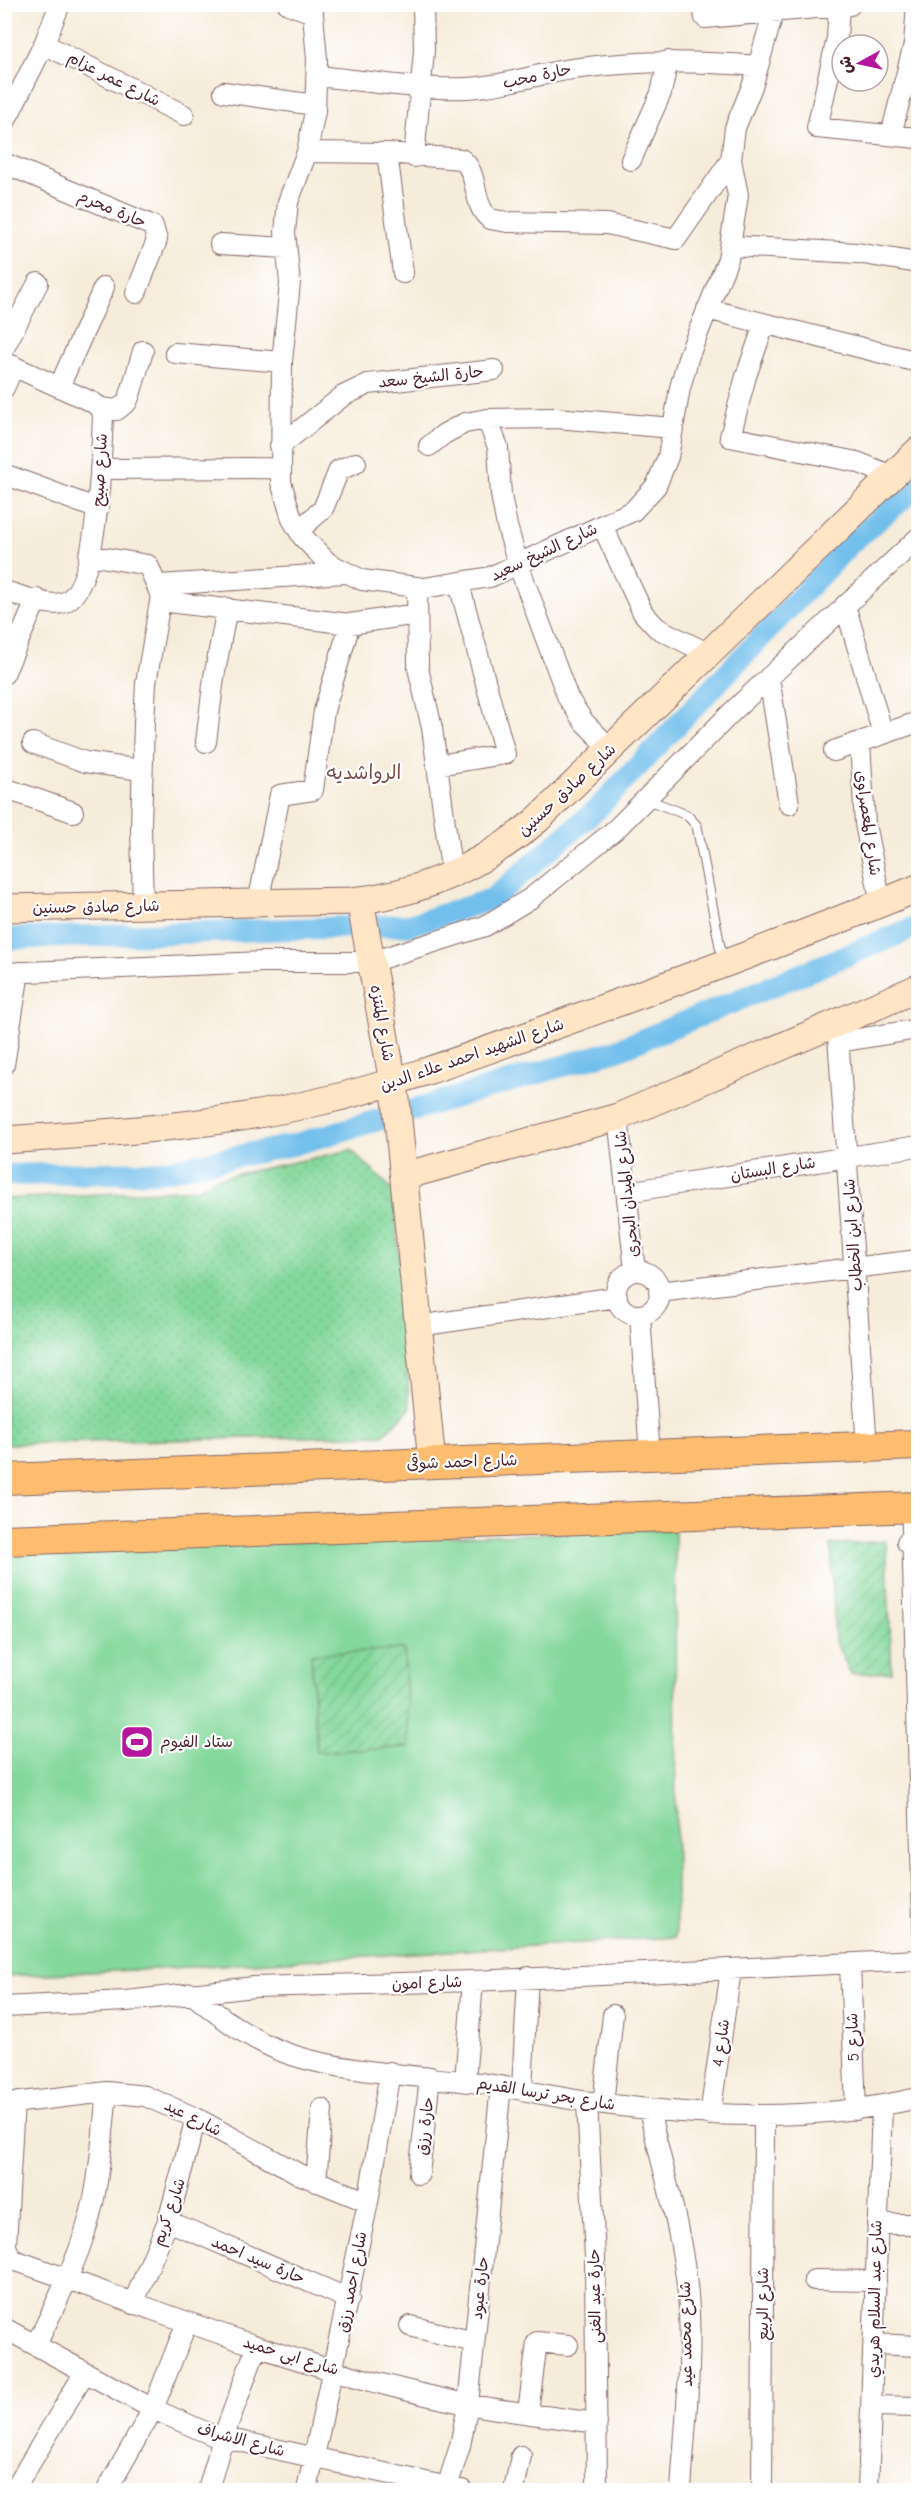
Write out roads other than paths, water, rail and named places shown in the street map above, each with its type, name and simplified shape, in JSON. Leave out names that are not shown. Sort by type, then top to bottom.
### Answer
[{"type":"main road","name":"شارع احمد شوقى","points":[[4,1479],[918,1445]]},
{"type":"main road","points":[[4,1540],[912,1507]]},
{"type":"street","points":[[4,124],[13,89],[44,44],[60,4]]},
{"type":"street","points":[[288,4],[312,9]]},
{"type":"street","points":[[414,157],[421,86],[423,4]]},
{"type":"street","points":[[703,4],[705,18],[773,14],[813,6],[845,5],[817,129],[918,138]]},
{"type":"street","points":[[891,135],[914,44],[917,4]]},
{"type":"street","name":"شارع الشيخ سعيد","points":[[312,9],[317,76],[315,105],[307,152],[288,202],[286,248],[290,283],[282,362],[280,446],[280,468],[285,501],[299,530],[314,550],[345,573],[382,585],[417,588],[490,578],[633,511],[656,486],[669,457],[689,356],[722,276],[731,246],[738,195],[730,160],[735,128],[758,66],[773,14]]},
{"type":"street","name":"شارع عمر عزام","points":[[44,44],[184,115]]},
{"type":"street","points":[[631,160],[661,93],[668,61]]},
{"type":"street","name":"حارة محب","points":[[317,76],[445,88],[493,86],[577,68],[668,61],[758,66]]},
{"type":"street","points":[[224,92],[315,105]]},
{"type":"street","points":[[307,152],[387,153],[414,157],[461,159],[465,162],[480,207],[490,219],[507,222],[607,224],[676,239],[730,160]]},
{"type":"street","points":[[387,153],[403,273]]},
{"type":"street","name":"حارة محرم","points":[[4,163],[153,226],[157,240],[136,293]]},
{"type":"street","points":[[220,244],[286,248]]},
{"type":"street","points":[[731,246],[857,253],[918,263]]},
{"type":"street","points":[[4,348],[38,283]]},
{"type":"street","points":[[59,387],[104,287]]},
{"type":"street","points":[[707,309],[918,362]]},
{"type":"street","points":[[764,325],[746,376],[730,436],[857,462],[892,476]]},
{"type":"street","points":[[4,388],[9,364],[101,408],[117,410],[127,402],[143,351]]},
{"type":"street","points":[[175,353],[282,362]]},
{"type":"street","name":"حارة الشيخ سعد","points":[[280,446],[343,396],[368,384],[494,370]]},
{"type":"street","name":"شارع صبيح","points":[[4,591],[61,603],[72,597],[79,588],[96,532],[101,408]]},
{"type":"street","points":[[429,446],[444,434],[465,423],[487,419],[556,418],[673,428]]},
{"type":"street","points":[[487,419],[498,447],[501,495],[518,564],[568,698],[584,722],[611,749]]},
{"type":"street","name":"شارع صادق حسنين","points":[[4,908],[258,903],[361,906],[452,875],[513,840],[611,749],[918,451]]},
{"type":"street","points":[[299,530],[323,509],[339,470],[356,464]]},
{"type":"street","points":[[100,469],[280,468]]},
{"type":"street","points":[[4,474],[98,509]]},
{"type":"street","points":[[602,525],[643,613],[657,628],[709,654]]},
{"type":"street","points":[[4,1065],[12,973],[263,962],[369,953],[485,926],[531,898],[616,829],[769,677],[918,540]]},
{"type":"street","points":[[89,555],[148,565],[160,593],[146,683],[141,770],[143,906]]},
{"type":"street","points":[[160,593],[345,573]]},
{"type":"street","points":[[438,765],[506,754],[459,584]]},
{"type":"street","points":[[417,588],[418,668],[438,765],[452,875]]},
{"type":"street","points":[[160,593],[227,608],[351,624],[417,614]]},
{"type":"street","points":[[4,674],[37,599]]},
{"type":"street","points":[[845,605],[883,734]]},
{"type":"street","points":[[206,742],[227,608]]},
{"type":"street","points":[[258,903],[280,795],[313,790],[324,711],[351,624]]},
{"type":"street","points":[[769,677],[789,804]]},
{"type":"street","points":[[834,752],[918,722]]},
{"type":"street","points":[[33,743],[85,762],[141,770]]},
{"type":"street","name":"شارع المعصراوى","points":[[860,743],[865,824],[881,903]]},
{"type":"street","points":[[4,788],[73,812]]},
{"type":"street","name":"شارع الشهيد احمد علاء الدين","points":[[4,1140],[207,1123],[395,1091],[918,888]]},
{"type":"street","name":"شارع المنتزه","points":[[361,906],[395,1091],[432,1463]]},
{"type":"street","points":[[403,1170],[618,1117],[838,1032],[918,988]]},
{"type":"street","points":[[838,1032],[918,1029]]},
{"type":"street","name":"شارع ابن الخطاب","points":[[838,1032],[867,1447]]},
{"type":"street","name":"شارع الميدان البحرى","points":[[618,1117],[635,1272]]},
{"type":"street","name":"شارع البستان","points":[[627,1192],[918,1146]]},
{"type":"street","points":[[659,1292],[918,1260]]},
{"type":"street","points":[[635,1272],[649,1275],[654,1279],[659,1292],[656,1305],[640,1315],[627,1312],[616,1297],[618,1283],[623,1277],[635,1272]]},
{"type":"street","points":[[418,1326],[616,1297]]},
{"type":"street","points":[[640,1315],[650,1456]]},
{"type":"street","name":"شارع امون","points":[[4,2007],[126,2001],[254,1987],[472,1982],[528,1977],[731,1970],[918,1960]]},
{"type":"street","name":"شارع 5","points":[[850,1964],[856,2110]]},
{"type":"street","name":"شارع 4","points":[[710,2115],[731,1970]]},
{"type":"street","points":[[522,2088],[528,1977]]},
{"type":"street","points":[[465,2082],[472,1982]]},
{"type":"street","name":"شارع بحر ترسا القديم","points":[[191,1993],[233,2026],[280,2050],[331,2064],[522,2088],[595,2103],[649,2110],[764,2117],[856,2110],[918,2098]]},
{"type":"street","name":"حارة عبد الغنى","points":[[597,2490],[595,2103],[613,2015]]},
{"type":"street","name":"شارع احمد رزق","points":[[307,2490],[349,2299],[390,2072]]},
{"type":"street","name":"حارة رزق","points":[[419,2174],[430,2077]]},
{"type":"street","name":"حارة عبود","points":[[454,2489],[459,2446],[468,2404],[501,2086]]},
{"type":"street","points":[[36,2345],[67,2278],[93,2203],[106,2092]]},
{"type":"street","name":"شارع عيد","points":[[9,2103],[106,2092],[145,2096],[196,2118],[316,2182],[368,2202]]},
{"type":"street","points":[[6,2241],[9,2103]]},
{"type":"street","name":"شارع عبد السلام هريدي","points":[[868,2490],[882,2106]]},
{"type":"street","points":[[316,2182],[322,2109]]},
{"type":"street","name":"شارع محمد عيد","points":[[649,2110],[679,2240],[688,2293],[690,2346],[681,2490]]},
{"type":"street","name":"شارع الربيع","points":[[762,2490],[764,2117]]},
{"type":"street","name":"شارع كريم","points":[[133,2304],[168,2221],[196,2118]]},
{"type":"street","name":"حارة سيد احمد","points":[[168,2221],[349,2299]]},
{"type":"street","points":[[877,2224],[918,2224]]},
{"type":"street","name":"شارع ابى حميد","points":[[6,2241],[7,2252],[14,2260],[133,2304],[334,2370],[468,2404],[597,2423]]},
{"type":"street","points":[[814,2280],[876,2281]]},
{"type":"street","points":[[107,2490],[153,2409],[187,2322]]},
{"type":"street","points":[[410,2326],[474,2342]]},
{"type":"street","name":"شارع الاشراف","points":[[7,2336],[36,2345],[153,2409],[223,2438],[417,2486],[454,2489]]},
{"type":"street","points":[[528,2413],[537,2342],[568,2345]]},
{"type":"street","points":[[875,2344],[918,2346]]},
{"type":"street","points":[[208,2490],[223,2438],[257,2346]]},
{"type":"street","points":[[14,2490],[85,2372]]},
{"type":"street","points":[[872,2406],[918,2407]]},
{"type":"street","points":[[514,2490],[521,2456]]},
{"type":"lane","points":[[646,799],[687,815],[697,826],[723,964]]},
{"type":"lane","points":[[912,1507],[918,1940]]},
{"type":"waterway","points":[[4,939],[410,925],[492,899],[597,809],[852,542],[918,486]]},
{"type":"waterway","points":[[4,1175],[158,1172],[293,1145],[617,1050],[918,926]]},
{"type":"place","name":"ستاد الفيوم","points":[[137,1742]]},
{"type":"district","name":"الرواشديه","points":[[364,772]]}]
